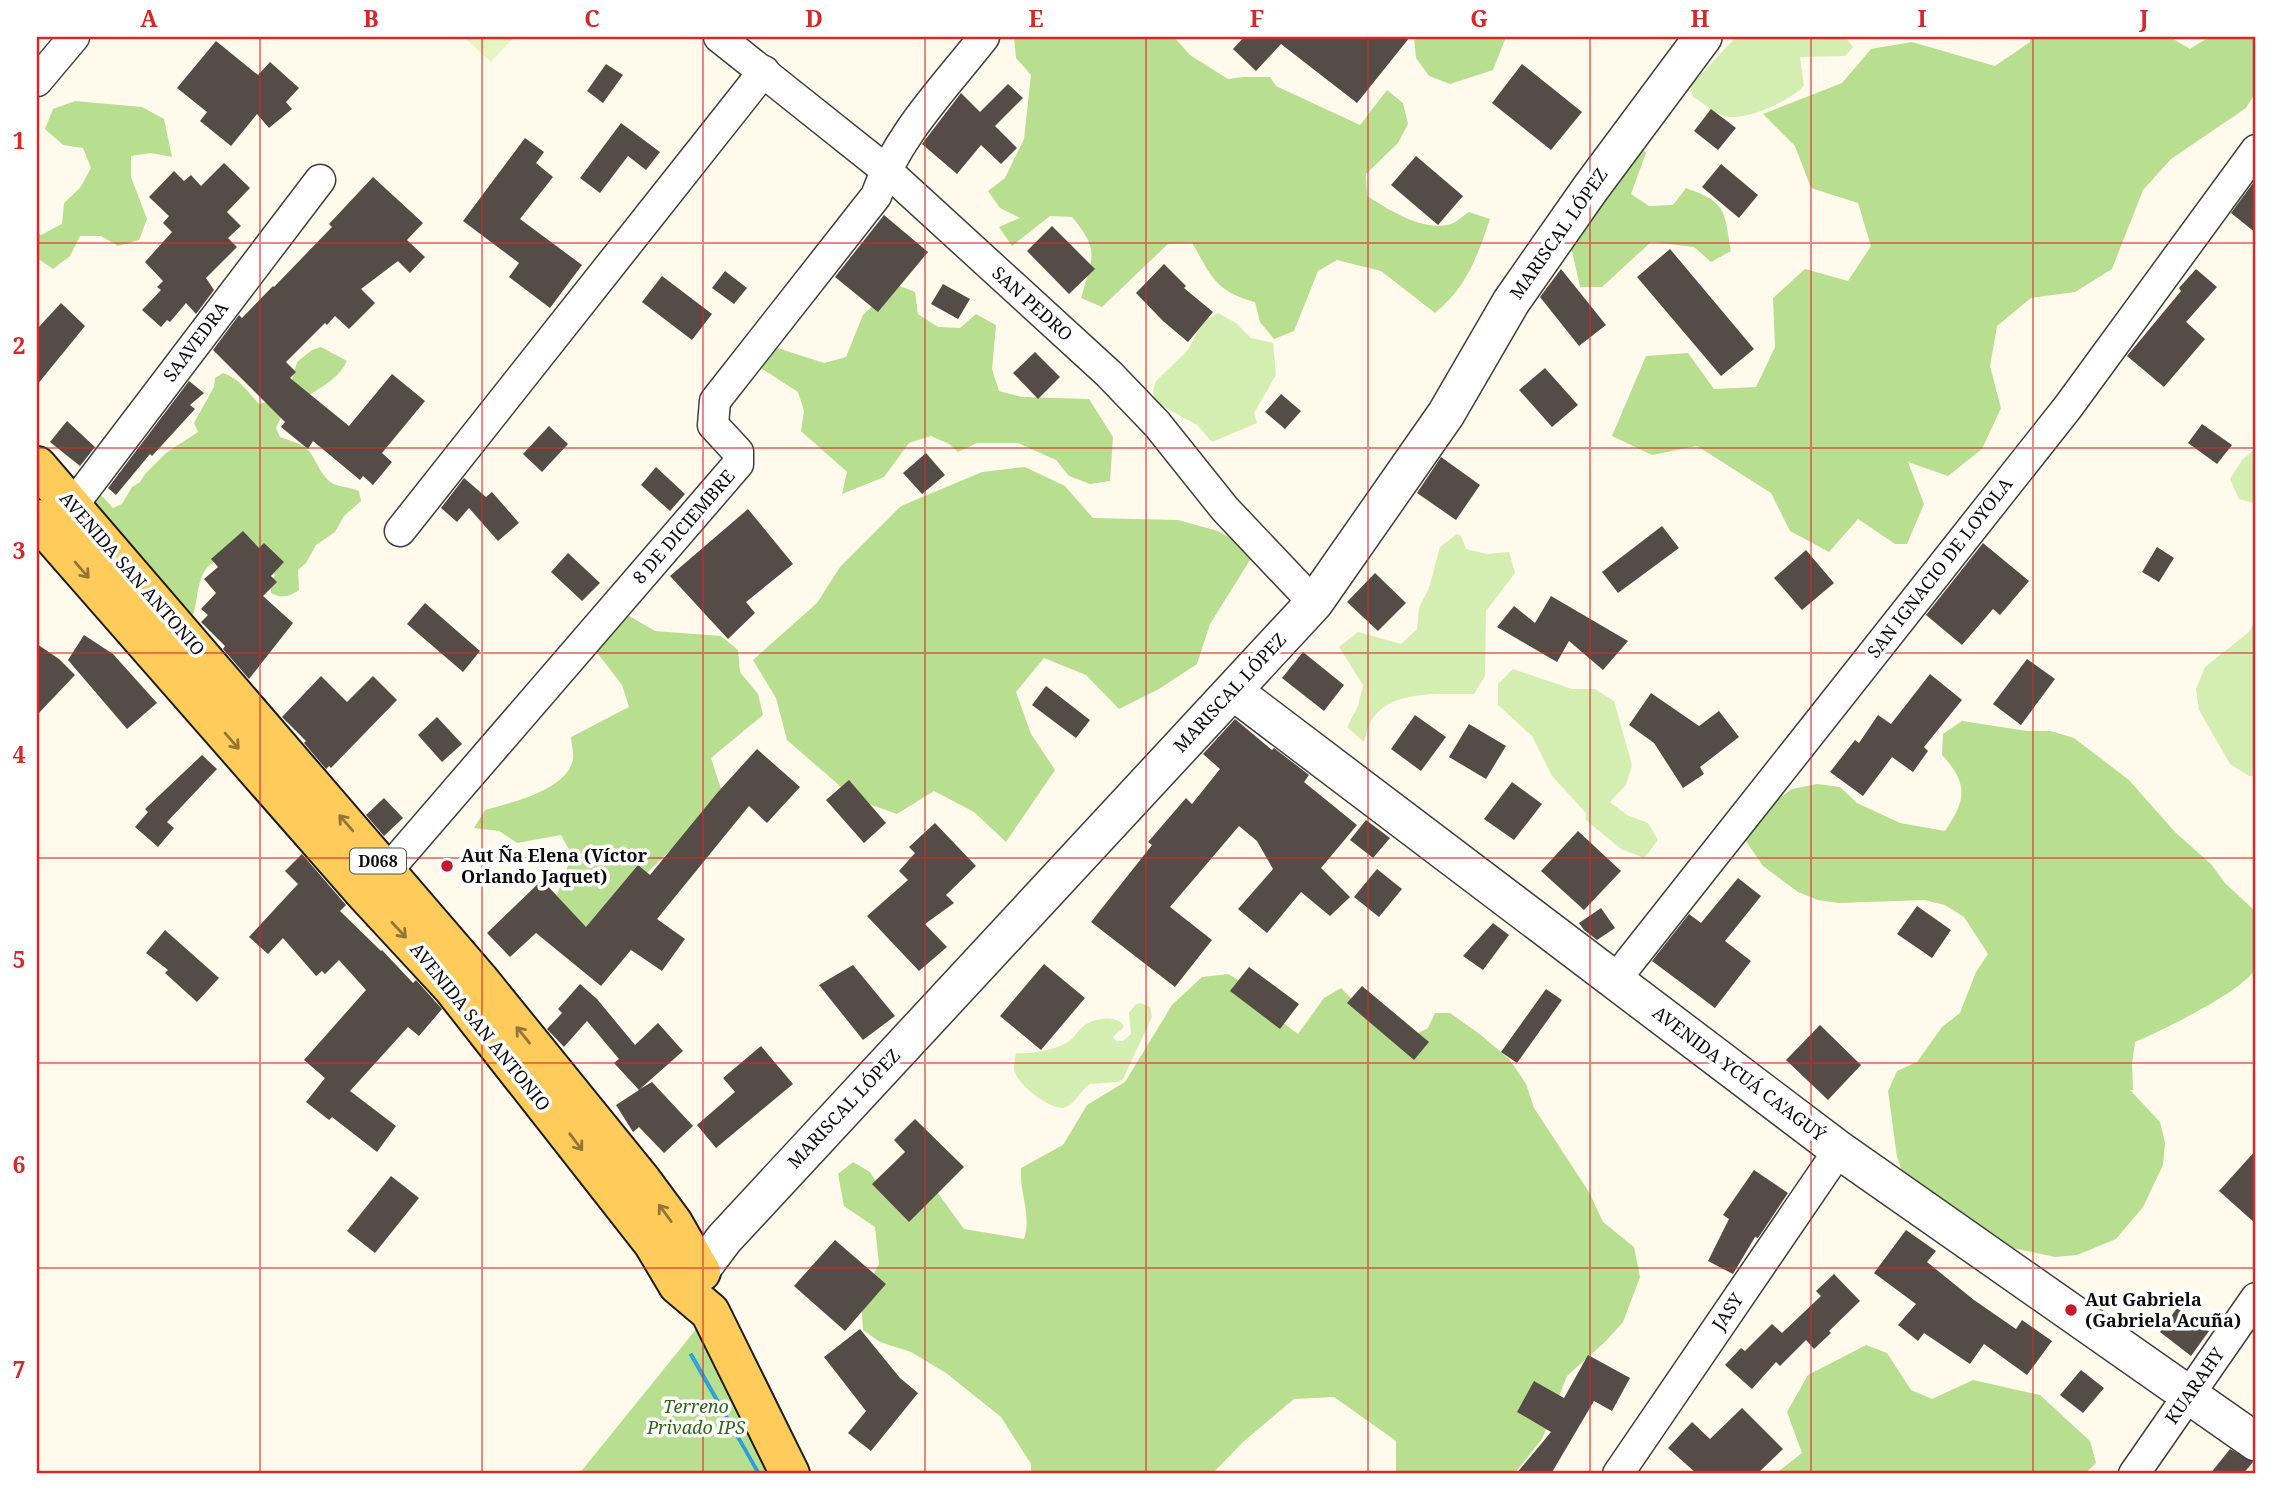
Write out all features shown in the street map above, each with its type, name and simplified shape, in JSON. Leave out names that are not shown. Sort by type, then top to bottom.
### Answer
[{"type":"main road","name":"AVENIDA SAN ANTONIO","points":[[37,466],[47,522],[376,881],[452,987],[653,1243],[689,1278],[710,1312],[790,1474]]},
{"type":"street","points":[[37,81],[74,37]]},
{"type":"street","name":"SAN PEDRO","points":[[719,37],[886,170],[1109,374],[1157,424],[1225,509],[1314,603]]},
{"type":"street","name":"8 DE DICIEMBRE","points":[[376,881],[738,464],[738,452],[713,425],[715,401],[876,196],[901,143],[984,37]]},
{"type":"street","name":"MARISCAL LÓPEZ","points":[[689,1278],[1314,603],[1446,414],[1511,302],[1590,189],[1703,37]]},
{"type":"street","points":[[400,531],[764,71]]},
{"type":"street","name":"SAN IGNACIO DE LOYOLA","points":[[1615,980],[2067,407],[2256,150]]},
{"type":"street","name":"SAAVEDRA","points":[[47,522],[320,180]]},
{"type":"street","name":"AVENIDA YCUÁ CA'AGUÝ","points":[[1233,691],[1839,1150],[2256,1442]]},
{"type":"street","name":"JASY","points":[[1618,1474],[1839,1150]]},
{"type":"street","name":"KUARAHY","points":[[2134,1474],[2256,1298]]},
{"type":"green space","points":[[464,37],[514,37],[491,62]]},
{"type":"green space","points":[[1014,37],[1174,37],[1190,55],[1228,79],[1270,77],[1276,86],[1360,125],[1387,90],[1403,103],[1408,124],[1398,143],[1366,174],[1367,196],[1407,218],[1429,225],[1451,224],[1469,212],[1490,219],[1470,270],[1455,293],[1435,313],[1381,271],[1337,260],[1318,271],[1294,331],[1274,339],[1260,322],[1255,302],[1241,298],[1222,287],[1192,243],[1168,244],[1102,307],[1081,298],[1092,256],[1087,239],[1072,217],[1050,216],[1012,246],[999,227],[1020,218],[1000,208],[988,191],[1005,178],[1024,139],[1031,75],[1016,58]]},
{"type":"green space","points":[[1414,37],[1506,37],[1493,70],[1450,84],[1429,76],[1416,58]]},
{"type":"green space","points":[[1736,37],[1845,37],[1853,47],[1845,56],[1800,57],[1804,86],[1797,92],[1765,110],[1730,117],[1717,113],[1693,97],[1690,86]]},
{"type":"green space","points":[[2030,37],[2170,37],[2190,49],[2209,37],[2256,37],[2256,92],[2246,108],[2171,159],[2143,190],[2112,269],[2075,292],[2031,298],[1997,326],[1990,366],[2001,408],[1982,449],[1948,476],[1908,462],[1924,504],[1907,544],[1895,544],[1858,519],[1829,552],[1790,531],[1771,493],[1697,446],[1652,455],[1612,436],[1646,356],[1688,353],[1714,389],[1756,387],[1775,347],[1773,298],[1805,269],[1848,281],[1871,246],[1858,203],[1811,188],[1795,146],[1763,114],[1842,83],[1871,49],[1912,42],[1995,66],[2030,42]]},
{"type":"green space","points":[[75,101],[142,107],[164,119],[172,157],[151,153],[131,156],[131,177],[147,219],[139,240],[118,246],[101,236],[80,236],[70,256],[53,269],[37,258],[37,232],[41,235],[62,224],[64,203],[80,188],[91,168],[83,148],[63,145],[45,129],[53,109]]},
{"type":"green space","points":[[1639,144],[1646,153],[1631,194],[1649,206],[1673,205],[1686,188],[1700,193],[1722,210],[1731,251],[1711,262],[1694,247],[1651,242],[1602,287],[1580,287],[1570,242]]},
{"type":"green space","points":[[895,284],[915,292],[918,314],[938,327],[960,328],[976,314],[996,325],[992,369],[999,391],[1022,397],[1089,399],[1113,437],[1110,481],[1090,484],[1069,476],[1056,460],[1018,443],[977,443],[958,452],[949,444],[931,436],[909,443],[884,477],[842,494],[847,472],[801,431],[804,411],[798,392],[744,357],[759,342],[824,363],[846,357],[863,315]]},
{"type":"green space","points":[[1218,313],[1236,323],[1251,338],[1273,343],[1276,375],[1254,413],[1257,423],[1212,442],[1197,425],[1155,402],[1153,391],[1156,381],[1188,350],[1203,321]]},
{"type":"green space","points":[[321,347],[347,361],[331,380],[290,408],[276,428],[280,437],[309,451],[331,483],[359,491],[361,501],[344,516],[335,532],[316,545],[306,563],[298,570],[299,590],[285,596],[275,595],[271,593],[271,583],[275,574],[242,562],[221,560],[205,570],[191,620],[66,524],[90,492],[103,497],[113,508],[122,504],[132,487],[140,482],[166,453],[198,432],[194,423],[214,387],[215,378],[223,373],[234,379],[259,404],[275,400],[290,387],[297,362],[312,350]]},
{"type":"green space","points":[[2256,448],[2256,504],[2239,499],[2230,479],[2242,460]]},
{"type":"green space","points":[[1025,467],[1065,486],[1093,518],[1178,520],[1218,531],[1255,552],[1210,624],[1197,664],[1159,689],[1119,709],[1086,675],[1044,658],[1016,692],[1031,734],[1055,770],[1006,842],[974,812],[934,791],[897,814],[855,799],[787,740],[776,698],[753,660],[817,603],[840,567],[901,506],[982,472]]},
{"type":"green space","points":[[1457,534],[1461,536],[1466,549],[1487,554],[1509,552],[1515,573],[1486,611],[1485,676],[1474,694],[1432,694],[1403,698],[1391,703],[1380,710],[1371,721],[1364,742],[1347,727],[1358,706],[1363,685],[1339,647],[1358,632],[1401,644],[1417,629],[1419,608],[1429,588],[1440,547]]},
{"type":"green space","points":[[619,610],[655,631],[721,636],[738,650],[740,672],[758,694],[763,715],[711,758],[724,798],[581,937],[549,916],[572,855],[561,835],[517,843],[499,831],[474,828],[485,810],[537,793],[561,779],[569,770],[573,759],[571,737],[629,707],[622,685],[595,650]]},
{"type":"green space","points":[[2256,619],[2256,776],[2249,776],[2230,764],[2199,710],[2196,689],[2205,667],[2249,632]]},
{"type":"green space","points":[[1513,669],[1572,689],[1595,689],[1614,701],[1632,765],[1626,785],[1610,802],[1627,815],[1648,823],[1658,840],[1644,858],[1621,849],[1586,820],[1586,813],[1552,776],[1532,736],[1498,705],[1498,684]]},
{"type":"green space","points":[[1962,721],[2027,731],[2051,731],[2074,738],[2129,780],[2175,832],[2211,864],[2225,883],[2256,912],[2257,962],[2250,976],[2202,1009],[2135,1042],[2133,1090],[2130,1090],[2160,1122],[2165,1143],[2163,1165],[2143,1207],[2116,1239],[2077,1255],[2055,1257],[1989,1243],[1904,1177],[1897,1157],[1888,1091],[1897,1071],[1917,1062],[1942,1027],[1960,1013],[1976,972],[1988,954],[1964,917],[1945,905],[1924,900],[1839,903],[1818,900],[1798,892],[1763,866],[1737,828],[1792,789],[1817,784],[1840,787],[1857,803],[1900,823],[1945,831],[1957,810],[1962,792],[1957,775],[1942,755],[1943,734]]},
{"type":"green space","points":[[1228,974],[1265,995],[1282,1022],[1298,1034],[1324,998],[1341,988],[1378,1026],[1407,1039],[1428,1028],[1435,1013],[1450,1013],[1510,1060],[1526,1084],[1534,1108],[1589,1192],[1603,1222],[1634,1247],[1640,1277],[1623,1322],[1567,1376],[1542,1439],[1514,1474],[1396,1474],[1396,1441],[1334,1397],[1294,1399],[1243,1442],[1212,1474],[1031,1474],[1031,1464],[1001,1417],[946,1373],[911,1352],[880,1342],[863,1330],[861,1298],[879,1264],[875,1227],[844,1206],[838,1174],[853,1162],[870,1172],[882,1191],[937,1192],[964,1229],[1024,1239],[1027,1221],[1021,1168],[1063,1145],[1087,1105],[1125,1082],[1172,1005],[1202,977]]},
{"type":"green space","points":[[1140,1003],[1150,1007],[1152,1017],[1123,1079],[1119,1082],[1090,1084],[1070,1105],[1060,1108],[1038,1097],[1024,1086],[1016,1075],[1016,1053],[1047,1050],[1058,1046],[1069,1041],[1080,1029],[1094,1021],[1111,1019],[1121,1022],[1124,1027],[1113,1037],[1116,1041],[1123,1041],[1131,1034],[1129,1013]]},
{"type":"green space","name":"Terreno Privado IPS","points":[[710,1312],[783,1474],[579,1474]]},
{"type":"green space","points":[[1866,1345],[1887,1353],[1911,1390],[1932,1399],[1973,1380],[2040,1395],[2090,1441],[2096,1463],[2084,1474],[1775,1474],[1802,1453],[1787,1412],[1808,1375]]},
{"type":"water","points":[[692,1354],[760,1474],[690,1355]]},
{"type":"building","points":[[1244,37],[1410,37],[1357,103],[1281,44],[1256,71],[1233,49]]},
{"type":"building","points":[[216,41],[258,75],[270,62],[299,88],[286,102],[292,109],[269,128],[257,114],[231,146],[200,121],[207,112],[177,88]]},
{"type":"building","points":[[606,64],[623,75],[603,103],[587,91]]},
{"type":"building","points":[[1522,64],[1582,112],[1551,150],[1492,103]]},
{"type":"building","points":[[1008,84],[1023,98],[995,126],[1017,148],[1001,164],[981,145],[957,174],[922,144],[961,93],[980,112]]},
{"type":"building","points":[[1711,109],[1736,128],[1718,150],[1694,131]]},
{"type":"building","points":[[621,123],[660,152],[646,170],[628,156],[600,193],[580,178]]},
{"type":"building","points":[[525,138],[544,152],[536,163],[553,177],[520,219],[582,265],[550,308],[509,277],[519,263],[463,221]]},
{"type":"building","points":[[1416,156],[1463,196],[1438,225],[1391,185]]},
{"type":"building","points":[[224,163],[250,188],[227,212],[241,226],[228,238],[237,247],[206,278],[214,290],[196,314],[186,303],[170,322],[167,320],[161,327],[142,310],[161,290],[157,287],[163,281],[145,262],[172,232],[163,223],[169,216],[149,197],[174,171],[184,181],[191,175],[201,186]]},
{"type":"building","points":[[1721,164],[1758,195],[1739,218],[1702,187]]},
{"type":"building","points":[[373,177],[423,223],[407,240],[425,257],[410,273],[398,261],[361,289],[375,303],[349,329],[335,316],[286,362],[296,372],[290,378],[349,426],[392,374],[425,401],[382,453],[392,462],[373,485],[363,476],[360,480],[313,441],[308,449],[281,427],[285,422],[213,350],[239,315],[242,318],[274,287],[332,227],[329,224]]},
{"type":"building","points":[[2256,179],[2256,233],[2231,213]]},
{"type":"building","points":[[884,215],[928,252],[878,312],[835,277]]},
{"type":"building","points":[[1052,226],[1095,269],[1069,294],[1027,251]]},
{"type":"building","points":[[1670,249],[1754,349],[1721,376],[1637,277]]},
{"type":"building","points":[[1164,264],[1186,286],[1184,288],[1213,312],[1188,342],[1136,293]]},
{"type":"building","points":[[1561,269],[1606,325],[1579,346],[1540,297]]},
{"type":"building","points":[[2196,269],[2217,287],[2186,322],[2205,339],[2164,387],[2127,356]]},
{"type":"building","points":[[725,271],[747,288],[734,304],[712,288]]},
{"type":"building","points":[[662,276],[712,314],[692,340],[642,302]]},
{"type":"building","points":[[943,284],[970,299],[958,319],[931,304]]},
{"type":"building","points":[[61,303],[85,326],[37,385],[37,329]]},
{"type":"building","points":[[1035,352],[1060,377],[1038,399],[1013,373]]},
{"type":"building","points":[[1545,368],[1578,405],[1552,427],[1519,390]]},
{"type":"building","points":[[189,381],[204,393],[190,405],[195,409],[152,456],[150,454],[116,495],[108,488]]},
{"type":"building","points":[[1281,394],[1301,411],[1285,429],[1265,412]]},
{"type":"building","points":[[67,421],[95,447],[80,466],[50,442]]},
{"type":"building","points":[[2202,424],[2232,445],[2217,464],[2188,443]]},
{"type":"building","points":[[549,426],[568,444],[542,472],[523,454]]},
{"type":"building","points":[[926,453],[945,475],[922,494],[903,473]]},
{"type":"building","points":[[1441,457],[1480,485],[1456,520],[1417,493]]},
{"type":"building","points":[[656,467],[685,494],[670,511],[641,485]]},
{"type":"building","points":[[464,478],[486,497],[492,492],[519,523],[498,541],[469,508],[457,522],[441,508]]},
{"type":"building","points":[[748,509],[793,564],[746,602],[755,613],[728,639],[670,576]]},
{"type":"building","points":[[1662,526],[1679,548],[1618,593],[1602,572]]},
{"type":"building","points":[[243,531],[259,548],[264,543],[284,562],[271,576],[277,582],[263,596],[293,623],[249,679],[223,649],[225,646],[201,622],[208,615],[201,609],[216,593],[204,579],[218,567],[211,559]]},
{"type":"building","points":[[1983,543],[2029,581],[2000,615],[1993,609],[1962,645],[1926,615]]},
{"type":"building","points":[[2157,547],[2174,558],[2159,582],[2142,572]]},
{"type":"building","points":[[1806,550],[1834,583],[1802,610],[1774,578]]},
{"type":"building","points":[[568,553],[600,583],[582,601],[551,572]]},
{"type":"building","points":[[1375,573],[1406,603],[1378,631],[1347,602]]},
{"type":"building","points":[[1551,596],[1628,641],[1603,670],[1569,641],[1557,662],[1497,627],[1514,606],[1535,623]]},
{"type":"building","points":[[425,603],[480,651],[463,672],[407,624]]},
{"type":"building","points":[[84,635],[113,654],[157,703],[127,729],[68,660]]},
{"type":"building","points":[[37,644],[59,659],[75,675],[37,715]]},
{"type":"building","points":[[1303,652],[1344,685],[1324,711],[1282,678]]},
{"type":"building","points":[[2027,659],[2055,679],[2021,725],[1993,704]]},
{"type":"building","points":[[1930,674],[1962,700],[1924,747],[1928,751],[1913,772],[1892,757],[1863,796],[1830,772],[1855,740],[1859,743],[1878,715],[1891,724]]},
{"type":"building","points":[[321,676],[347,702],[373,676],[397,700],[331,768],[329,766],[326,769],[304,743],[306,741],[282,717]]},
{"type":"building","points":[[1046,686],[1090,720],[1076,738],[1032,705]]},
{"type":"building","points":[[1651,693],[1699,726],[1719,711],[1739,737],[1700,767],[1704,774],[1683,788],[1654,743],[1629,725]]},
{"type":"building","points":[[1415,715],[1446,737],[1421,771],[1391,749]]},
{"type":"building","points":[[437,717],[462,744],[442,762],[418,735]]},
{"type":"building","points":[[1235,719],[1272,750],[1274,748],[1309,775],[1304,782],[1357,825],[1321,868],[1350,897],[1330,916],[1301,892],[1267,933],[1238,909],[1273,869],[1257,841],[1239,826],[1170,907],[1212,940],[1175,987],[1091,922],[1152,845],[1148,842],[1186,798],[1192,804],[1220,769],[1203,754]]},
{"type":"building","points":[[1469,724],[1506,746],[1486,779],[1449,757]]},
{"type":"building","points":[[757,749],[800,787],[767,823],[749,806],[657,919],[685,939],[662,971],[631,950],[601,986],[536,933],[510,957],[487,933],[542,880],[586,927],[638,865],[650,875]]},
{"type":"building","points":[[202,755],[217,769],[167,822],[174,828],[158,847],[135,827],[148,812],[145,809]]},
{"type":"building","points":[[849,780],[886,823],[864,843],[826,800]]},
{"type":"building","points":[[1512,782],[1542,804],[1514,840],[1484,819]]},
{"type":"building","points":[[384,798],[403,818],[384,836],[366,815]]},
{"type":"building","points":[[1366,820],[1390,838],[1373,858],[1350,840]]},
{"type":"building","points":[[935,823],[976,866],[946,895],[954,903],[925,924],[947,947],[919,971],[867,916],[908,880],[899,871],[915,853],[909,847]]},
{"type":"building","points":[[1578,831],[1621,871],[1584,910],[1541,871]]},
{"type":"building","points":[[302,854],[346,905],[340,911],[413,983],[416,980],[442,1009],[419,1036],[408,1027],[350,1091],[396,1126],[377,1152],[332,1117],[329,1120],[306,1102],[325,1078],[304,1060],[366,990],[339,960],[325,974],[322,971],[316,976],[283,938],[268,954],[249,937],[298,884],[285,871]]},
{"type":"building","points":[[1377,869],[1402,889],[1379,917],[1354,897]]},
{"type":"building","points":[[1738,878],[1761,896],[1725,941],[1751,961],[1715,1008],[1652,961],[1689,914],[1701,923]]},
{"type":"building","points":[[1917,906],[1951,930],[1932,958],[1897,934]]},
{"type":"building","points":[[1601,908],[1615,928],[1597,940],[1579,923]]},
{"type":"building","points":[[1493,923],[1509,935],[1483,970],[1463,956]]},
{"type":"building","points":[[165,930],[219,978],[197,1002],[165,973],[168,970],[146,953]]},
{"type":"building","points":[[1044,964],[1085,998],[1041,1050],[1000,1016]]},
{"type":"building","points":[[853,965],[895,1016],[863,1040],[819,985]]},
{"type":"building","points":[[1249,967],[1299,1004],[1280,1029],[1230,991]]},
{"type":"building","points":[[580,984],[597,999],[635,1045],[658,1023],[683,1051],[640,1089],[652,1082],[693,1126],[664,1153],[639,1127],[633,1132],[616,1105],[639,1090],[614,1063],[619,1059],[587,1021],[564,1047],[547,1029],[562,1013],[558,1009]]},
{"type":"building","points":[[1362,986],[1429,1042],[1414,1060],[1347,1003]]},
{"type":"building","points":[[1546,989],[1562,1000],[1517,1063],[1501,1052]]},
{"type":"building","points":[[1820,1025],[1861,1065],[1828,1100],[1786,1060]]},
{"type":"building","points":[[761,1046],[793,1084],[716,1148],[697,1125],[735,1092],[723,1078]]},
{"type":"building","points":[[915,1119],[964,1167],[909,1222],[872,1184],[905,1152],[894,1140]]},
{"type":"building","points":[[2256,1150],[2256,1224],[2219,1191]]},
{"type":"building","points":[[1754,1170],[1788,1193],[1758,1238],[1755,1237],[1733,1274],[1708,1261],[1729,1219],[1723,1215]]},
{"type":"building","points":[[391,1176],[419,1198],[375,1253],[347,1231]]},
{"type":"building","points":[[1906,1230],[1936,1251],[1927,1262],[1974,1300],[2016,1329],[2022,1320],[2052,1341],[2027,1375],[1984,1344],[1970,1364],[1924,1333],[1918,1341],[1898,1325],[1916,1304],[1874,1273]]},
{"type":"building","points":[[835,1240],[886,1284],[845,1331],[794,1286]]},
{"type":"building","points":[[1834,1274],[1860,1301],[1814,1349],[1806,1340],[1780,1366],[1776,1362],[1752,1389],[1725,1365],[1741,1348],[1745,1351],[1772,1324],[1782,1333],[1821,1296],[1816,1291]]},
{"type":"building","points":[[2177,1308],[2209,1331],[2191,1356],[2160,1332]]},
{"type":"building","points":[[860,1329],[900,1378],[918,1393],[871,1451],[848,1433],[866,1411],[824,1357]]},
{"type":"building","points":[[1588,1355],[1630,1378],[1612,1411],[1594,1401],[1551,1474],[1516,1474],[1551,1432],[1517,1412],[1534,1381],[1564,1398]]},
{"type":"building","points":[[2081,1370],[2104,1388],[2083,1413],[2060,1395]]},
{"type":"building","points":[[1742,1408],[1783,1449],[1757,1474],[1697,1474],[1668,1448],[1692,1422],[1710,1439]]},
{"type":"building","points":[[2230,1449],[2253,1462],[2243,1474],[2210,1474]]},
{"type":"place","name":"Aut Ña Elena (Víctor Orlando Jaquet)","points":[[447,866]]},
{"type":"place","name":"Aut Gabriela (Gabriela Acuña)","points":[[2071,1310]]}]
